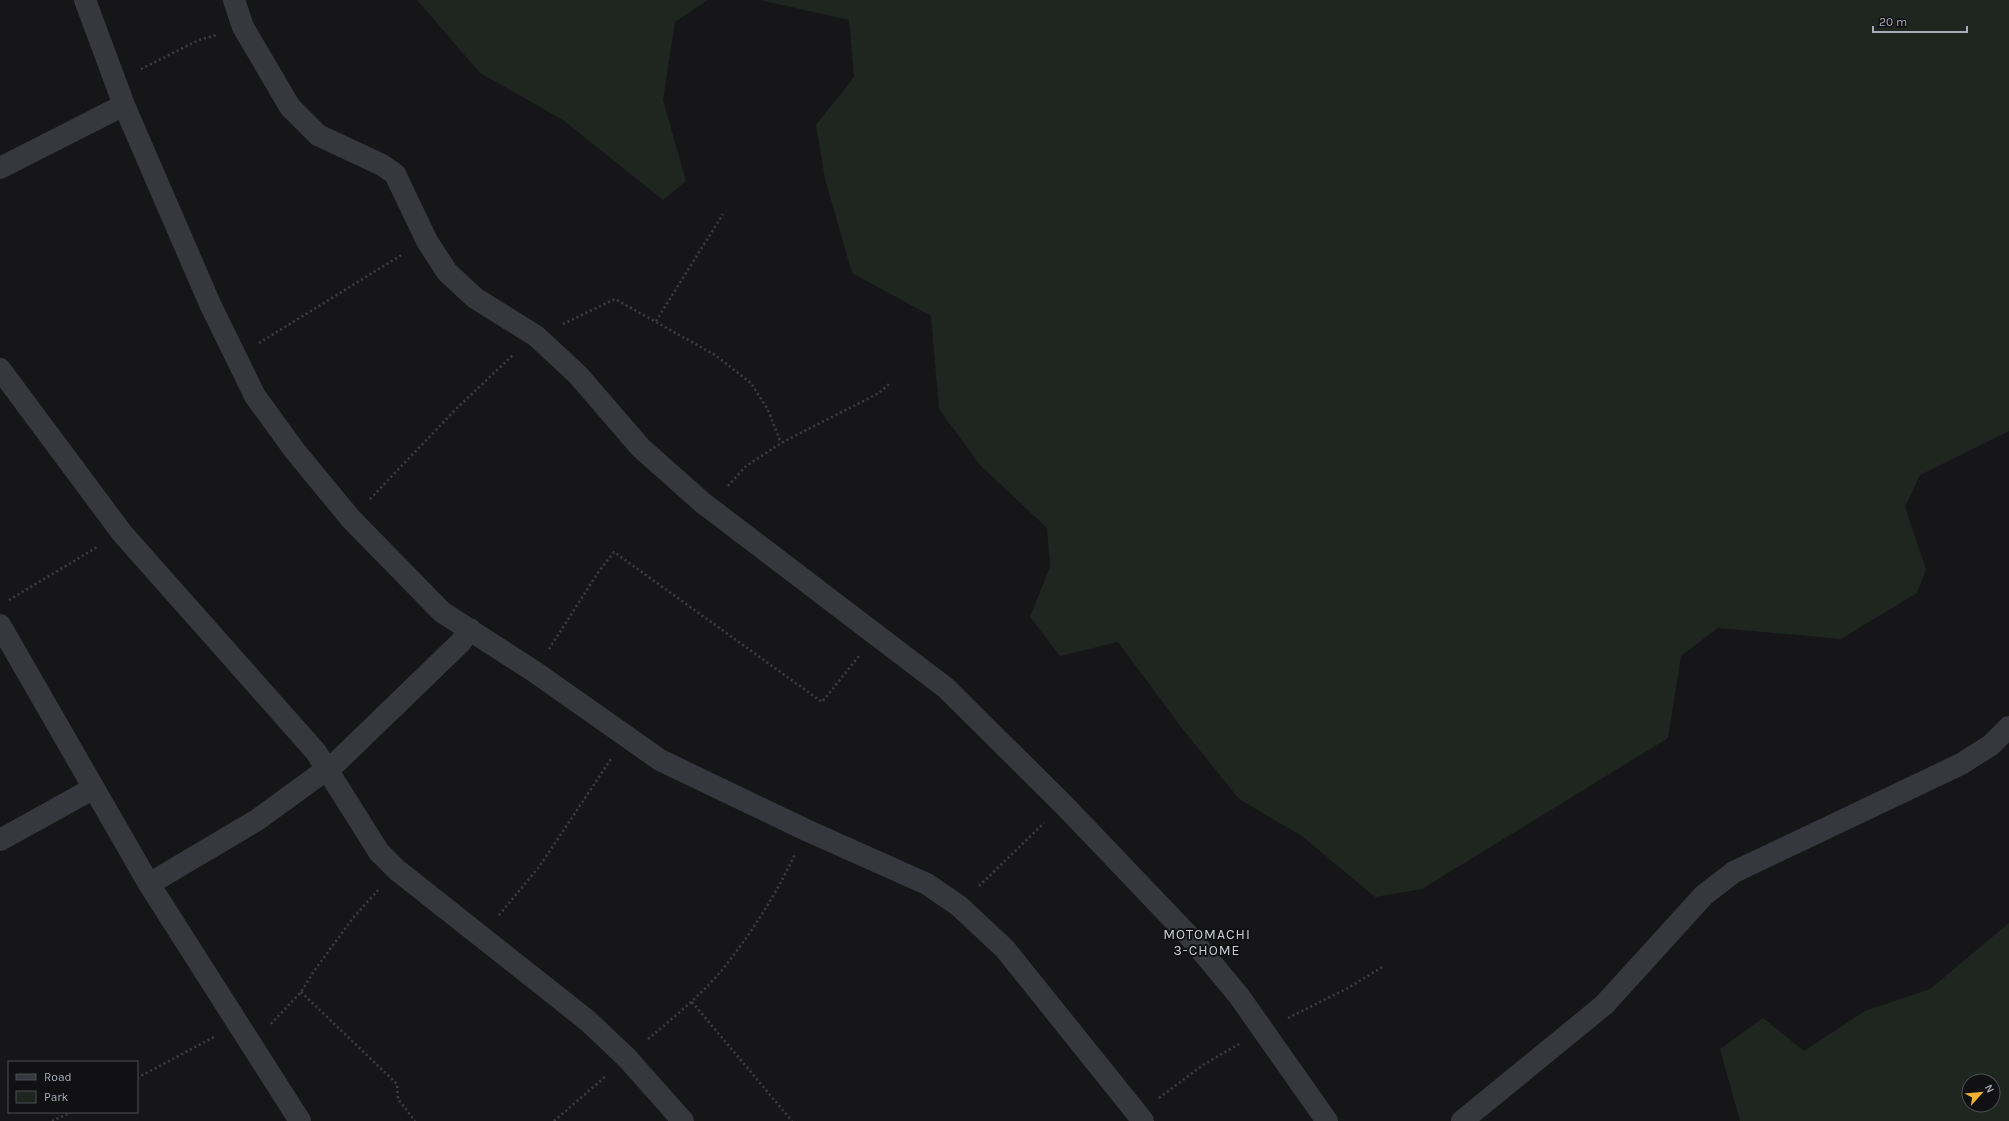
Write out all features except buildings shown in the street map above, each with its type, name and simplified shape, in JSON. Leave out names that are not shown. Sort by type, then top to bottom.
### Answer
[{"type":"street","points":[[85,0],[124,105],[210,304],[255,396],[295,451],[351,519],[442,612],[535,672],[660,760],[806,830],[928,884],[959,906],[1005,949],[1143,1121]]},
{"type":"street","points":[[234,0],[243,27],[290,107],[318,135],[382,165],[395,174],[427,241],[447,272],[474,298],[536,336],[578,375],[641,448],[709,508],[875,636],[946,688],[1063,804],[1190,938],[1239,996],[1327,1121]]},
{"type":"street","points":[[0,168],[124,105]]},
{"type":"street","points":[[0,369],[122,533],[316,752],[379,852],[397,870],[588,1021],[627,1058],[683,1121]]},
{"type":"street","points":[[0,625],[149,884],[300,1121]]},
{"type":"street","points":[[149,884],[257,820],[338,761],[461,642],[470,629]]},
{"type":"street","points":[[1462,1121],[1604,1005],[1704,895],[1734,872],[1961,764],[1991,745],[2009,727]]},
{"type":"street","points":[[0,840],[94,788]]},
{"type":"path","points":[[116,82],[199,40],[243,27]]},
{"type":"path","points":[[656,321],[723,214]]},
{"type":"path","points":[[236,357],[416,246],[427,241]]},
{"type":"path","points":[[351,519],[458,407],[505,362],[536,336],[615,299],[715,355],[751,383],[768,410],[781,443]]},
{"type":"path","points":[[709,508],[745,467],[781,443],[879,393],[889,384]]},
{"type":"path","points":[[7,601],[122,533]]},
{"type":"path","points":[[535,672],[599,571],[614,552],[822,702],[875,636]]},
{"type":"path","points":[[482,936],[539,867],[626,737]]},
{"type":"path","points":[[959,906],[1063,804]]},
{"type":"path","points":[[554,1121],[692,1002],[721,970],[751,930],[782,882],[806,830]]},
{"type":"path","points":[[138,1078],[244,1032],[265,1030],[301,992],[353,918],[397,870]]},
{"type":"path","points":[[301,992],[397,1084],[398,1099],[415,1121]]},
{"type":"path","points":[[692,1002],[792,1121]]},
{"type":"path","points":[[52,1121],[70,1113]]},
{"type":"green space","points":[[417,0],[708,0],[675,22],[663,100],[686,181],[663,200],[563,120],[480,73]]},
{"type":"green space","points":[[760,0],[2009,0],[2009,431],[1920,475],[1905,507],[1926,569],[1917,593],[1841,639],[1718,628],[1681,656],[1668,738],[1422,889],[1375,897],[1302,836],[1239,799],[1181,727],[1118,642],[1060,656],[1030,617],[1050,567],[1047,528],[979,464],[939,409],[931,316],[852,273],[825,179],[816,125],[854,77],[849,20]]},
{"type":"green space","points":[[2009,923],[2009,1121],[1740,1121],[1720,1049],[1763,1018],[1804,1051],[1865,1011],[1930,989]]},
{"type":"district","name":"MOTOMACHI 3-CHOME","points":[[1207,942]]}]
